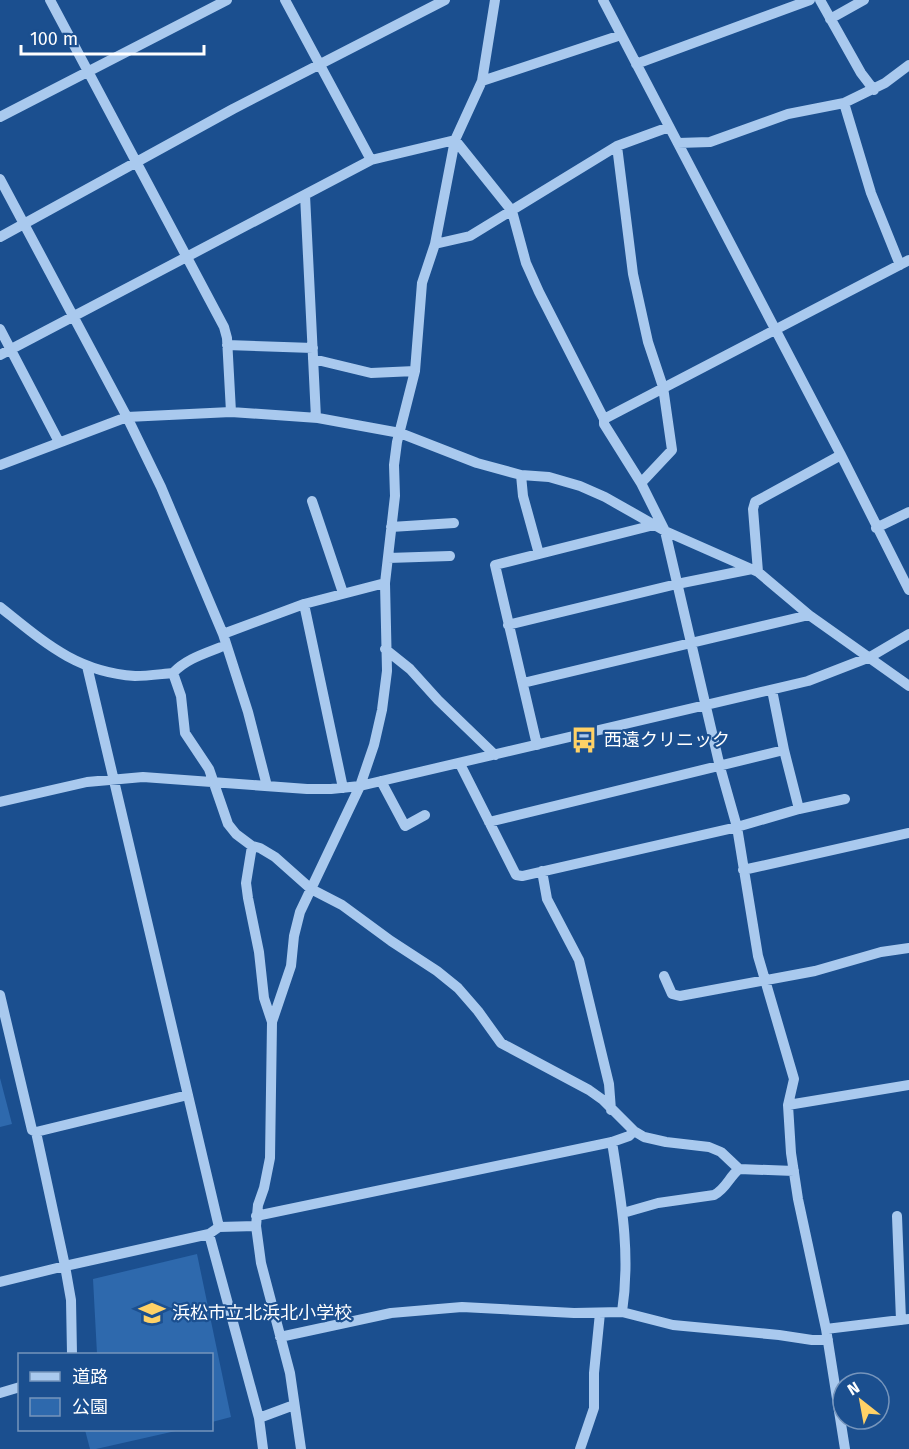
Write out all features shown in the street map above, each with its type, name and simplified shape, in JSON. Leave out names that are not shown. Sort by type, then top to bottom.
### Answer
[{"type":"street","points":[[50,0],[225,327],[231,412]]},
{"type":"street","points":[[0,117],[227,0]]},
{"type":"street","points":[[285,0],[371,160]]},
{"type":"street","points":[[0,237],[137,164],[233,109],[445,0]]},
{"type":"street","points":[[301,1449],[290,1373],[261,1263],[256,1221],[270,1158],[272,1022],[291,966],[294,936],[300,912],[360,786],[374,745],[382,710],[387,671],[385,583],[395,496],[394,465],[415,371],[422,283],[435,244],[454,140],[482,81],[495,0]]},
{"type":"street","points":[[603,0],[841,454],[909,590]]},
{"type":"street","points":[[636,64],[810,0]]},
{"type":"street","points":[[820,0],[861,73],[874,90]]},
{"type":"street","points":[[830,19],[864,0]]},
{"type":"street","points":[[482,81],[621,35]]},
{"type":"street","points":[[678,143],[710,142],[788,114],[844,103],[874,90],[909,65]]},
{"type":"street","points":[[604,419],[904,262],[871,192],[844,103]]},
{"type":"street","points":[[435,244],[470,236],[617,146],[669,127]]},
{"type":"street","points":[[0,355],[371,160],[454,140]]},
{"type":"street","points":[[454,140],[512,212],[526,263],[539,292],[604,419],[604,424],[641,483],[665,531],[720,767],[737,827],[758,956],[794,1079],[788,1104],[794,1172],[827,1335],[845,1449]]},
{"type":"street","points":[[617,146],[633,274],[648,342],[663,387],[672,450],[641,483]]},
{"type":"street","points":[[0,179],[75,317],[161,487],[224,639],[248,712],[267,786]]},
{"type":"street","points":[[305,195],[316,418]]},
{"type":"street","points":[[0,329],[59,442]]},
{"type":"street","points":[[227,345],[313,353],[371,373],[415,371]]},
{"type":"street","points":[[0,465],[127,417],[231,412],[316,418],[400,433],[477,463],[521,475],[549,477],[580,486],[605,497],[665,531],[755,570],[809,615],[909,686]]},
{"type":"street","points":[[755,570],[753,509],[755,502],[841,454]]},
{"type":"street","points":[[521,475],[523,496],[539,554]]},
{"type":"street","points":[[312,501],[343,593]]},
{"type":"street","points":[[876,528],[909,512]]},
{"type":"street","points":[[391,527],[454,523]]},
{"type":"street","points":[[537,746],[495,566],[654,525]]},
{"type":"street","points":[[388,558],[450,556]]},
{"type":"street","points":[[508,625],[677,584],[755,570]]},
{"type":"street","points":[[0,607],[55,650],[87,666],[138,676],[173,673],[190,659],[224,639],[304,604],[385,583]]},
{"type":"street","points":[[304,604],[343,788]]},
{"type":"street","points":[[523,683],[809,615]]},
{"type":"street","points":[[0,802],[50,789],[143,777],[307,789],[360,786],[772,690],[829,674],[870,657],[909,634]]},
{"type":"street","points":[[385,649],[410,669],[438,700],[495,755]]},
{"type":"street","points":[[87,666],[219,1227]]},
{"type":"street","points":[[173,673],[181,696],[185,733],[209,769],[228,824],[236,834],[252,846],[275,857],[311,889],[342,905],[390,941],[437,971],[458,988],[501,1042],[589,1090],[634,1131],[644,1137],[666,1142],[709,1147],[721,1152],[740,1169]]},
{"type":"street","points":[[772,690],[799,809]]},
{"type":"street","points":[[489,822],[784,750]]},
{"type":"street","points":[[460,764],[516,875],[737,827],[799,809],[845,800]]},
{"type":"street","points":[[381,781],[405,826],[425,815]]},
{"type":"street","points":[[743,870],[909,833]]},
{"type":"street","points":[[252,846],[246,884],[259,952],[264,998],[272,1022]]},
{"type":"street","points":[[542,871],[547,899],[579,960],[609,1084],[611,1110]]},
{"type":"street","points":[[664,976],[672,994],[680,996],[815,970],[881,952],[909,948]]},
{"type":"street","points":[[0,996],[32,1130],[36,1132],[65,1266],[71,1300],[72,1353]]},
{"type":"street","points":[[788,1104],[909,1086]]},
{"type":"street","points":[[36,1132],[188,1095]]},
{"type":"street","points":[[0,1282],[209,1234],[219,1227],[256,1221],[612,1142],[629,1136],[634,1131]]},
{"type":"street","points":[[612,1142],[623,1213],[627,1258],[622,1312]]},
{"type":"street","points":[[623,1213],[658,1203],[714,1195],[720,1191],[732,1174],[740,1169],[794,1172]]},
{"type":"street","points":[[280,1336],[391,1313],[462,1307],[622,1312],[673,1324],[812,1340],[905,1319],[897,1216]]},
{"type":"street","points":[[209,1234],[259,1418],[263,1449]]},
{"type":"street","points":[[580,1449],[594,1408],[594,1373],[600,1313]]},
{"type":"street","points":[[0,1393],[18,1388]]},
{"type":"street","points":[[259,1418],[294,1405]]},
{"type":"green space","points":[[0,1078],[12,1124],[0,1127]]},
{"type":"green space","points":[[197,1254],[231,1417],[213,1422],[213,1353],[97,1353],[93,1279]]},
{"type":"green space","points":[[85,1431],[176,1431],[96,1449],[90,1449]]},
{"type":"place","name":"西遠クリニック","points":[[584,740]]},
{"type":"place","name":"浜松市立北浜北小学校","points":[[152,1313]]}]
